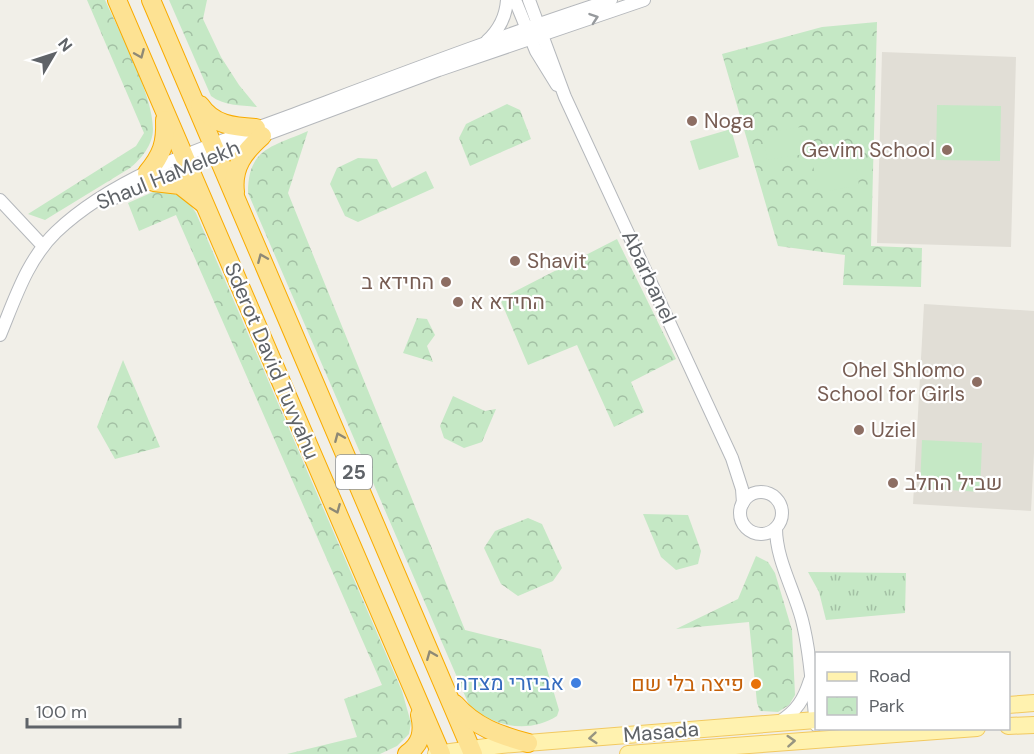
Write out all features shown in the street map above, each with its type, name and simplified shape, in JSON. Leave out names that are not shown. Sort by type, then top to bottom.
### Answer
[{"type":"highway","name":"Sderot David Tuvyahu","points":[[117,0],[439,754]]},
{"type":"highway","name":"Sderot David Tuvyahu","points":[[151,0],[472,751]]},
{"type":"highway","points":[[189,88],[203,110],[212,119],[259,132],[237,168],[233,179],[236,197]]},
{"type":"highway","points":[[164,109],[165,145],[151,177],[180,185],[205,205]]},
{"type":"highway","points":[[448,696],[477,724],[498,735],[528,743]]},
{"type":"highway","points":[[407,754],[416,747],[421,736],[422,723],[417,699]]},
{"type":"main road","points":[[1010,705],[1034,703]]},
{"type":"main road","name":"Masada","points":[[439,754],[528,743],[815,720]]},
{"type":"main road","points":[[1010,726],[1034,725]]},
{"type":"main road","name":"Masada","points":[[628,754],[817,731],[897,730]]},
{"type":"street","points":[[486,42],[498,29],[503,19],[507,0]]},
{"type":"street","name":"Abarbanel","points":[[514,0],[546,70],[565,97]]},
{"type":"street","name":"Abarbanel","points":[[529,0],[565,97],[732,458],[742,489],[743,503]]},
{"type":"street","name":"Shaul HaMelekh","points":[[541,29],[611,0]]},
{"type":"street","name":"Shaul HaMelekh","points":[[0,335],[21,281],[43,246],[68,221],[88,207],[186,162],[486,42],[528,33],[644,0]]},
{"type":"street","name":"Shaul HaMelekh","points":[[259,132],[439,70],[528,33]]},
{"type":"street","points":[[0,200],[43,246]]},
{"type":"street","name":"Abarbanel","points":[[732,458],[759,492]]},
{"type":"street","points":[[780,558],[757,533],[745,526],[742,520],[740,513],[743,503],[747,498],[759,492],[772,495],[781,506],[781,518],[776,528],[776,541],[796,600],[809,653],[815,709]]},
{"type":"street","points":[[757,533],[770,532],[776,528]]},
{"type":"street","points":[[777,723],[799,706],[812,676]]},
{"type":"shaded area","name":"Gevim School","points":[[882,52],[1016,57],[1011,247],[877,243]]},
{"type":"shaded area","name":"Ohel Shlomo School for Girls","points":[[924,304],[1034,311],[1034,453],[1031,511],[913,504]]},
{"type":"green space","points":[[87,0],[105,0],[127,46],[148,99],[153,129],[151,141],[146,151],[130,168],[45,220],[28,214],[136,146],[144,133]]},
{"type":"green space","points":[[169,0],[207,0],[203,19],[221,57],[257,107],[227,103],[211,96]]},
{"type":"green space","points":[[877,22],[871,246],[922,248],[921,287],[843,285],[845,255],[778,246],[722,54],[822,27]]},
{"type":"green space","points":[[507,104],[520,110],[531,139],[470,166],[459,138],[466,124]]},
{"type":"green space","points":[[937,105],[1001,106],[1000,161],[936,160]]},
{"type":"green space","points":[[801,127],[805,154],[767,160],[763,133]]},
{"type":"green space","points":[[731,129],[739,157],[699,170],[690,141]]},
{"type":"green space","points":[[308,131],[288,193],[465,630],[541,649],[559,710],[557,716],[546,722],[511,726],[489,719],[469,705],[248,193],[249,178],[257,158],[273,146]]},
{"type":"green space","points":[[854,157],[859,185],[818,193],[813,165]]},
{"type":"green space","points":[[358,158],[377,159],[392,188],[426,171],[434,188],[358,222],[345,216],[330,184],[337,168]]},
{"type":"green space","points":[[165,191],[183,198],[196,213],[402,691],[411,723],[409,734],[397,746],[380,754],[287,754],[357,737],[344,699],[382,685],[176,215],[139,231],[128,203],[153,192]]},
{"type":"green space","points":[[617,239],[676,359],[631,382],[644,412],[614,427],[577,345],[528,365],[500,299]]},
{"type":"green space","points":[[417,318],[427,319],[435,335],[427,346],[433,362],[403,353]]},
{"type":"green space","points":[[123,360],[160,447],[115,459],[97,427]]},
{"type":"green space","points":[[453,396],[485,411],[496,409],[482,442],[464,448],[444,438],[440,426]]},
{"type":"green space","points":[[922,440],[982,443],[980,492],[920,488]]},
{"type":"green space","points":[[643,514],[688,515],[701,551],[698,564],[676,570],[661,557]]},
{"type":"green space","points":[[528,518],[542,524],[562,568],[553,581],[518,596],[501,584],[484,548],[495,531]]},
{"type":"green space","points":[[756,556],[768,562],[775,573],[792,630],[795,695],[789,705],[778,712],[760,711],[757,703],[749,622],[676,629],[738,599]]},
{"type":"green space","points":[[808,572],[906,573],[905,613],[826,620],[819,592]]},
{"type":"place","name":"Noga","points":[[692,121]]},
{"type":"place","name":"Gevim School","points":[[947,150]]},
{"type":"place","name":"Shavit","points":[[515,261]]},
{"type":"place","name":"החידא ב","points":[[446,282]]},
{"type":"place","name":"החידא א","points":[[458,302]]},
{"type":"place","name":"Ohel Shlomo School for Girls","points":[[977,382]]},
{"type":"place","name":"Uziel","points":[[859,430]]},
{"type":"place","name":"שביל החלב","points":[[893,483]]},
{"type":"place","name":"אביזרי מצדה","points":[[576,683]]},
{"type":"place","name":"פיצה בלי שם","points":[[756,684]]}]
